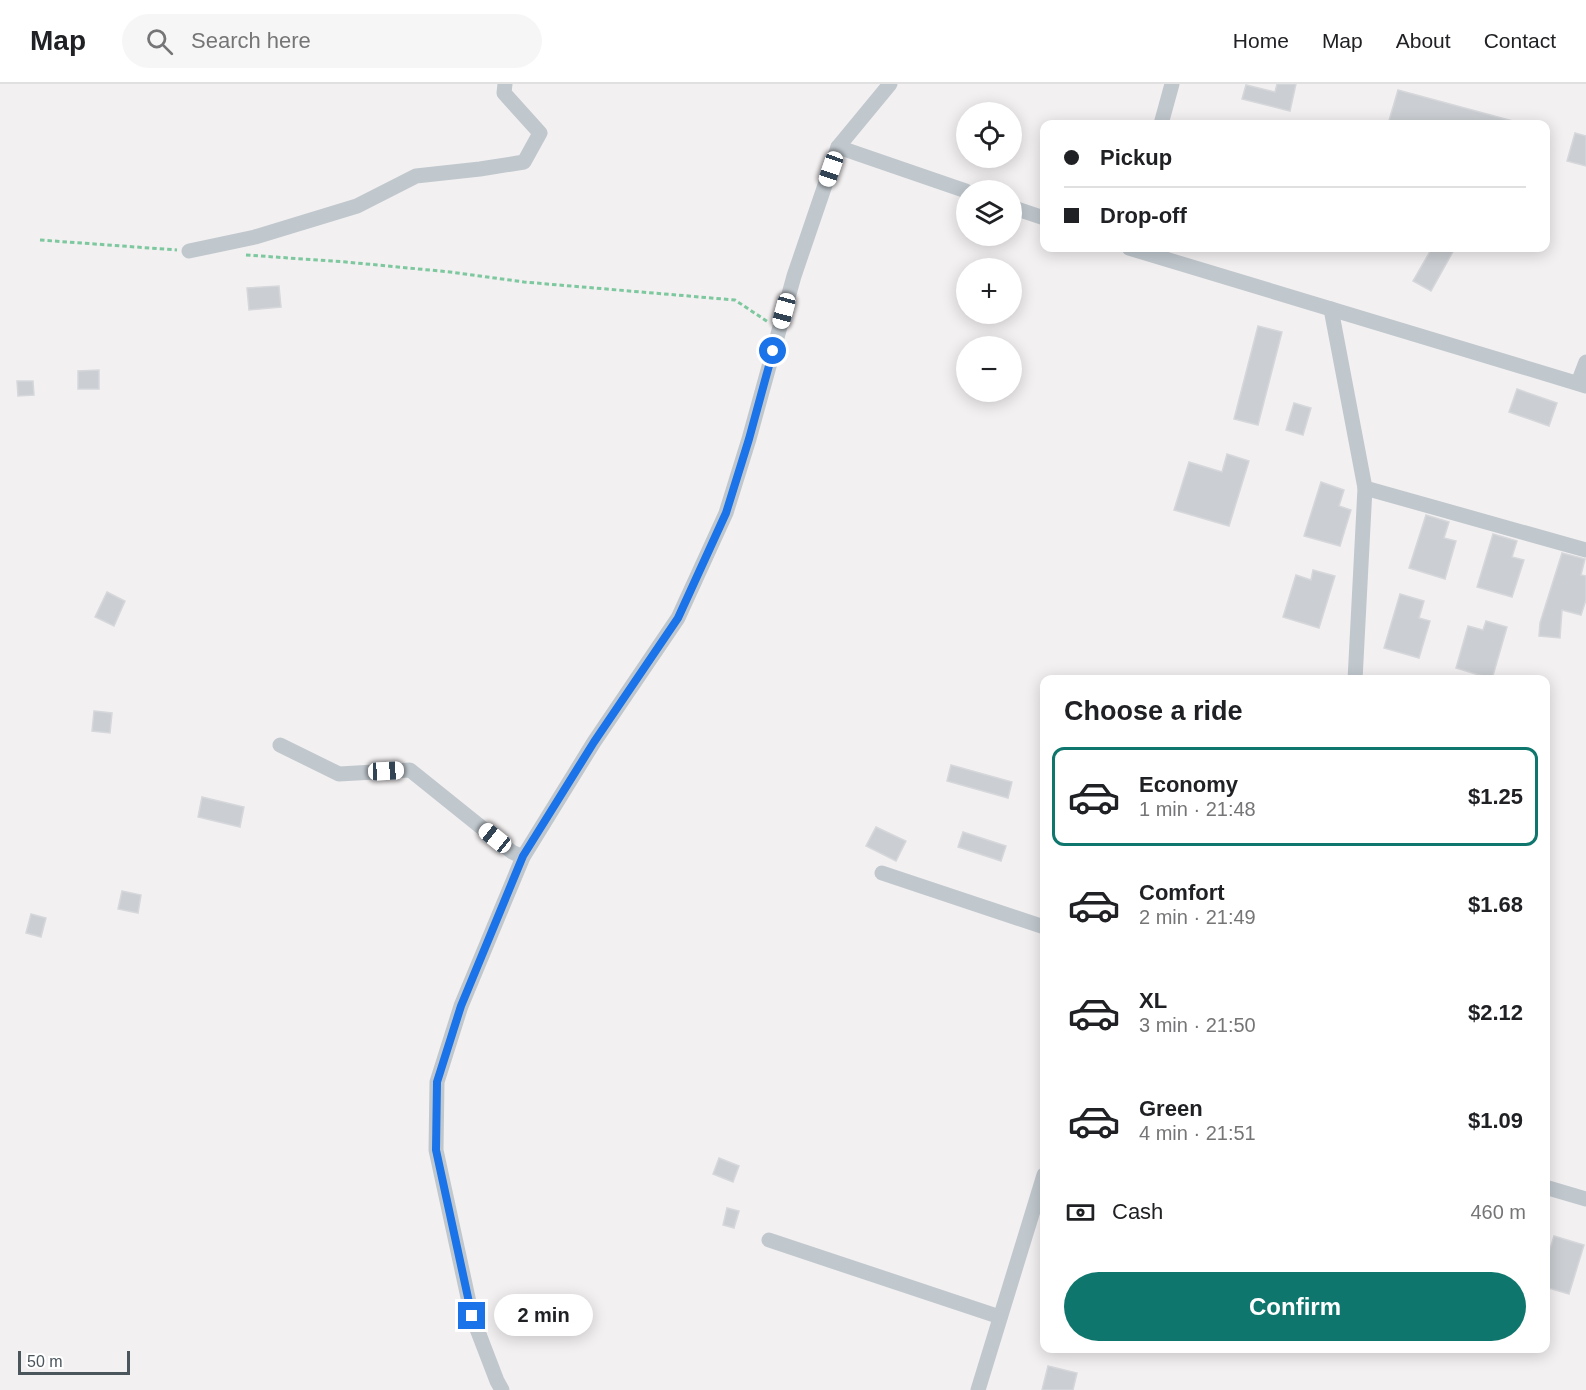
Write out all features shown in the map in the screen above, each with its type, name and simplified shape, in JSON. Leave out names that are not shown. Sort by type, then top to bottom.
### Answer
[{"type":"street","points":[[189,251],[255,237],[357,206],[417,176],[524,162],[540,133],[504,93],[505,84]]},
{"type":"street","points":[[502,1390],[472,1316],[436,1150],[437,1082],[461,1006],[523,856],[594,742],[678,618],[726,513],[794,276],[838,147],[890,84]]},
{"type":"street","points":[[1162,120],[1172,84]]},
{"type":"street","points":[[838,147],[956,188]]},
{"type":"street","points":[[1022,211],[1040,217]]},
{"type":"street","points":[[1142,252],[1582,385],[1586,362]]},
{"type":"street","points":[[1331,309],[1365,488],[1355,675]]},
{"type":"street","points":[[1365,488],[1586,550]]},
{"type":"street","points":[[280,746],[339,774],[410,770],[512,852],[523,856]]},
{"type":"street","points":[[882,873],[1040,926]]},
{"type":"street","points":[[978,1390],[1040,1188]]},
{"type":"street","points":[[1550,1188],[1586,1199]]},
{"type":"street","points":[[769,1240],[1000,1317]]},
{"type":"path","points":[[40,240],[189,251]]},
{"type":"path","points":[[245,255],[357,263],[524,282],[735,300],[780,329]]},
{"type":"building","points":[[1277,84],[1296,84],[1290,111],[1242,99],[1246,85],[1275,92]]},
{"type":"building","points":[[1398,90],[1509,120],[1389,120]]},
{"type":"building","points":[[1575,133],[1586,136],[1586,166],[1567,161]]},
{"type":"building","points":[[1430,252],[1453,252],[1431,291],[1413,281]]},
{"type":"building","points":[[279,286],[281,307],[249,310],[247,288]]},
{"type":"building","points":[[1258,326],[1282,332],[1258,425],[1234,419]]},
{"type":"building","points":[[99,370],[99,389],[78,389],[78,371]]},
{"type":"building","points":[[17,381],[33,381],[34,395],[18,396]]},
{"type":"building","points":[[1517,389],[1557,403],[1549,426],[1509,412]]},
{"type":"building","points":[[1294,403],[1311,408],[1303,435],[1286,430]]},
{"type":"building","points":[[1227,454],[1249,461],[1229,526],[1174,510],[1189,462],[1222,472]]},
{"type":"building","points":[[1321,482],[1344,490],[1339,506],[1351,510],[1340,546],[1304,536]]},
{"type":"building","points":[[1426,515],[1449,522],[1444,538],[1456,541],[1445,579],[1409,568]]},
{"type":"building","points":[[1493,534],[1517,541],[1512,557],[1524,560],[1512,597],[1477,587]]},
{"type":"building","points":[[1562,553],[1585,559],[1581,575],[1586,576],[1586,600],[1581,615],[1562,610],[1560,638],[1539,636],[1540,623]]},
{"type":"building","points":[[1313,570],[1335,576],[1319,628],[1283,617],[1296,575],[1311,580]]},
{"type":"building","points":[[107,592],[125,601],[114,626],[95,617]]},
{"type":"building","points":[[1400,594],[1424,601],[1419,618],[1430,621],[1419,658],[1384,648]]},
{"type":"building","points":[[1486,621],[1507,627],[1493,675],[1479,675],[1456,668],[1468,626],[1483,630]]},
{"type":"building","points":[[94,711],[112,713],[110,733],[92,731]]},
{"type":"building","points":[[951,765],[1012,782],[1008,798],[947,781]]},
{"type":"building","points":[[202,797],[244,807],[240,827],[198,817]]},
{"type":"building","points":[[876,827],[906,841],[896,861],[866,846]]},
{"type":"building","points":[[963,832],[1006,846],[1001,861],[958,847]]},
{"type":"building","points":[[122,891],[141,895],[138,913],[118,909]]},
{"type":"building","points":[[31,914],[46,918],[41,937],[26,933]]},
{"type":"building","points":[[719,1158],[739,1166],[733,1182],[713,1174]]},
{"type":"building","points":[[727,1208],[739,1211],[734,1228],[723,1225]]},
{"type":"building","points":[[1554,1236],[1584,1245],[1569,1294],[1550,1288],[1550,1249]]},
{"type":"building","points":[[1048,1366],[1077,1373],[1073,1390],[1042,1390]]},
{"type":"route","points":[[472,1316],[436,1150],[437,1082],[461,1006],[523,856],[594,742],[678,618],[726,513],[773,351]]}]
